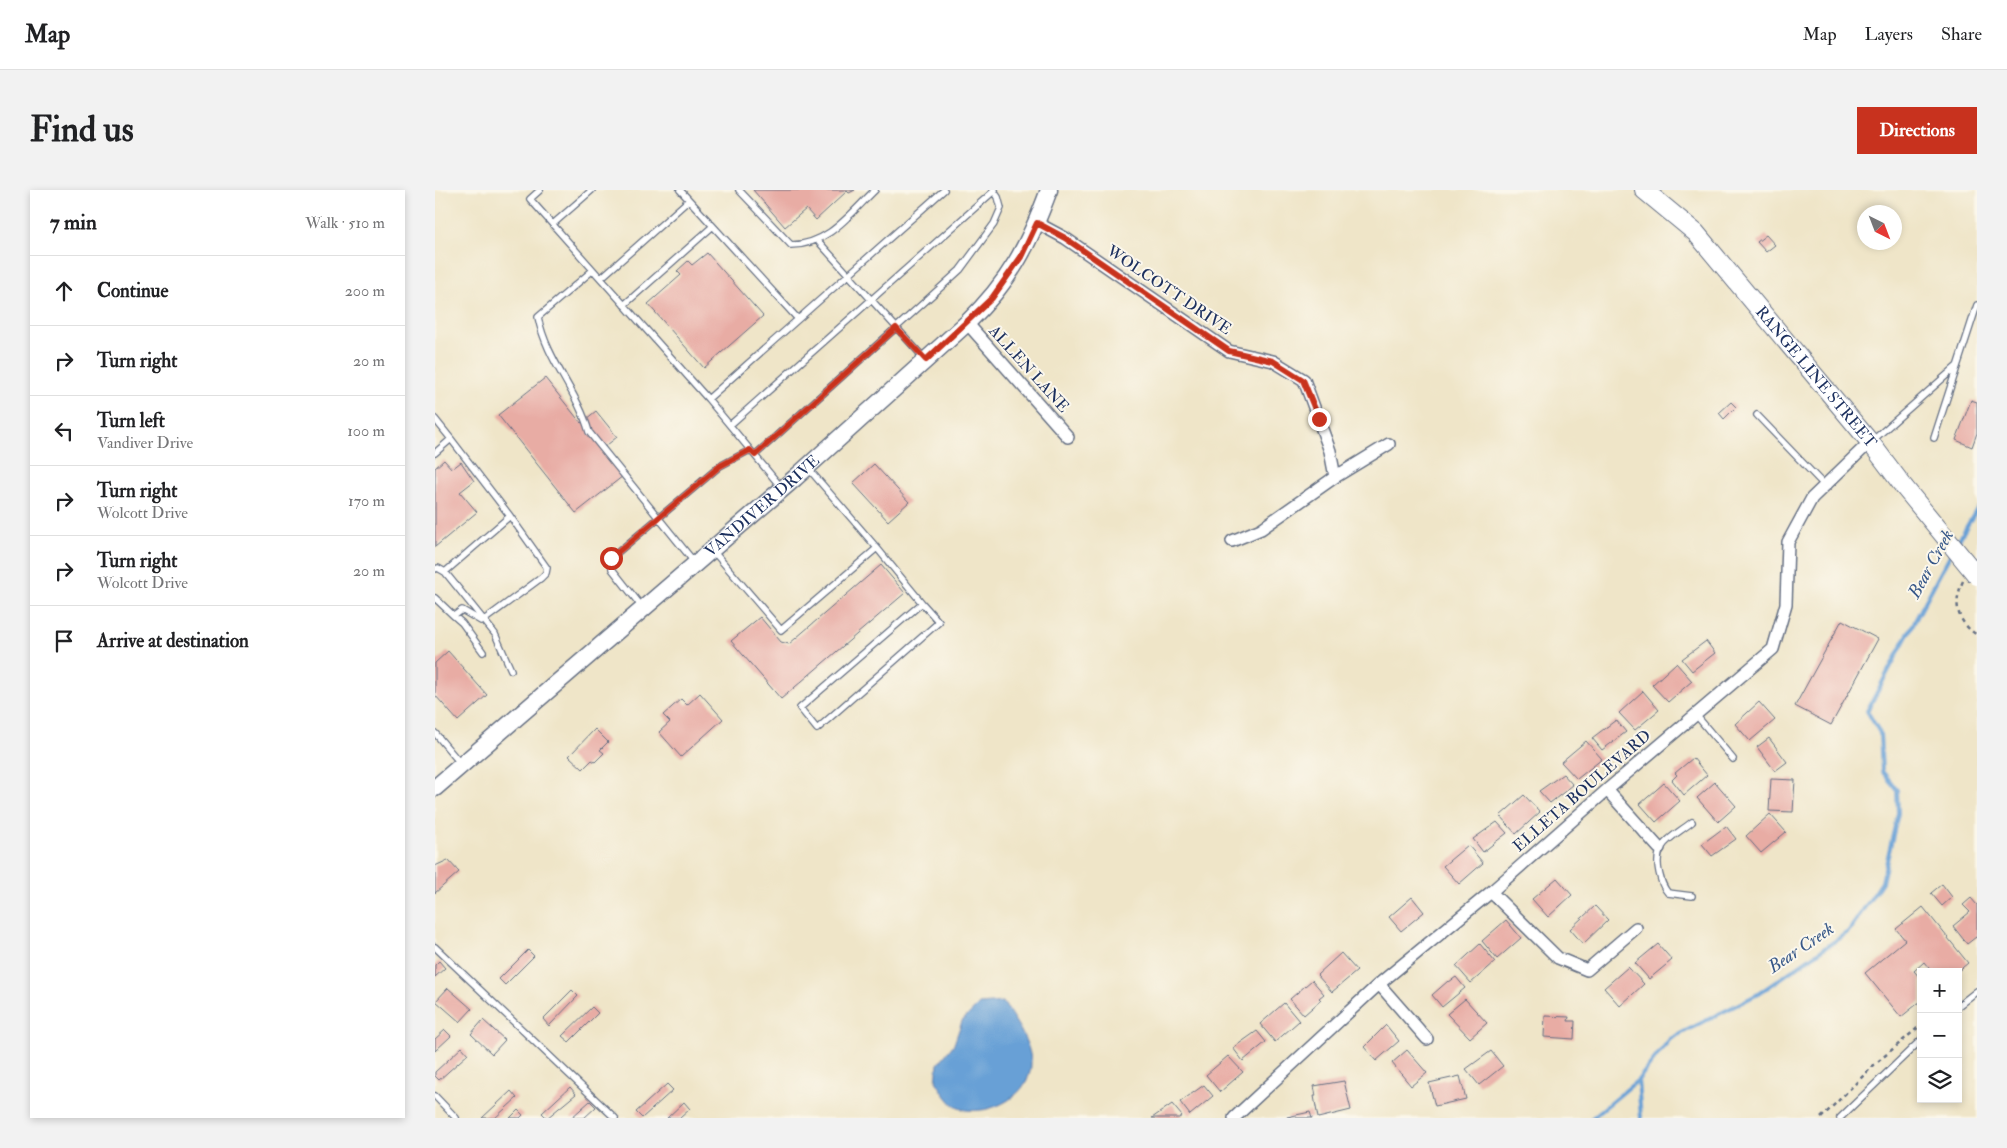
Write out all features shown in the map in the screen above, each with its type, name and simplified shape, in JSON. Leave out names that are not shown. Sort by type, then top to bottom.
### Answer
[{"type":"main road","name":"VANDIVER DRIVE","points":[[435,788],[782,489],[967,323],[992,298],[1021,257],[1037,223],[1049,190]]},
{"type":"main road","name":"RANGE LINE STREET","points":[[1644,190],[1696,233],[1870,442],[1971,577]]},
{"type":"street","name":"WOLCOTT DRIVE","points":[[1037,223],[1065,238],[1229,351],[1273,361],[1303,380],[1327,443],[1335,476]]},
{"type":"street","name":"ALLEN LANE","points":[[967,323],[1068,437]]},
{"type":"street","name":"ELLETA BOULEVARD","points":[[1234,1118],[1379,984],[1491,892],[1607,790],[1773,649],[1786,604],[1788,542],[1812,498],[1870,442]]},
{"type":"street","points":[[1232,541],[1260,530],[1335,476],[1389,444]]},
{"type":"street","points":[[1607,790],[1659,848]]},
{"type":"street","points":[[1491,892],[1558,958],[1587,970],[1636,928]]},
{"type":"street","points":[[1379,984],[1427,1039]]},
{"type":"lane","points":[[540,190],[530,199],[708,399],[782,489]]},
{"type":"lane","points":[[553,224],[592,190]]},
{"type":"lane","points":[[680,190],[799,319]]},
{"type":"lane","points":[[739,190],[791,245],[802,245],[817,241],[835,230],[875,190]]},
{"type":"lane","points":[[708,399],[944,190]]},
{"type":"lane","points":[[730,425],[994,190],[1001,208],[988,232],[960,270],[755,455]]},
{"type":"lane","points":[[601,278],[689,200]]},
{"type":"lane","points":[[624,305],[713,226]]},
{"type":"lane","points":[[817,241],[847,276],[926,360]]},
{"type":"lane","points":[[593,270],[538,317],[542,339],[583,412],[589,432],[695,564]]},
{"type":"lane","points":[[1934,438],[1977,305]]},
{"type":"lane","points":[[1870,442],[1957,366]]},
{"type":"lane","points":[[1757,415],[1825,486]]},
{"type":"lane","points":[[435,419],[510,516],[547,568],[546,573],[484,620],[481,621],[462,610],[454,616]]},
{"type":"lane","points":[[435,453],[451,439]]},
{"type":"lane","points":[[643,609],[612,569],[611,558],[720,466],[750,450]]},
{"type":"lane","points":[[807,466],[939,622],[817,729],[800,708],[922,603]]},
{"type":"lane","points":[[445,572],[510,516]]},
{"type":"lane","points":[[711,550],[781,630],[877,548]]},
{"type":"lane","points":[[435,569],[438,568],[445,572],[495,634],[511,670]]},
{"type":"lane","points":[[435,598],[462,624],[483,652]]},
{"type":"lane","points":[[1696,715],[1733,758]]},
{"type":"lane","points":[[435,733],[462,765]]},
{"type":"lane","points":[[1692,822],[1659,848],[1656,858],[1663,887],[1668,893],[1692,896]]},
{"type":"lane","points":[[435,947],[615,1118]]},
{"type":"lane","points":[[1962,1003],[1977,991]]},
{"type":"lane","points":[[1840,1118],[1917,1044]]},
{"type":"lane","points":[[435,1096],[455,1118]]},
{"type":"path","points":[[1971,577],[1957,599],[1957,610],[1963,622],[1977,635]]},
{"type":"path","points":[[1821,1118],[1874,1065],[1917,1028]]},
{"type":"water","points":[[1003,1002],[1028,1046],[1031,1061],[1030,1073],[1018,1093],[997,1106],[973,1111],[961,1109],[950,1101],[936,1081],[938,1064],[954,1044],[962,1021],[979,1004]]},
{"type":"building","points":[[753,190],[855,190],[849,193],[847,191],[816,220],[806,209],[785,227]]},
{"type":"building","points":[[1766,235],[1775,245],[1766,252],[1757,242]]},
{"type":"building","points":[[707,253],[763,316],[704,368],[648,304],[681,275],[677,271],[688,261],[692,265]]},
{"type":"building","points":[[545,378],[581,423],[596,411],[617,437],[602,449],[623,476],[576,513],[498,415]]},
{"type":"building","points":[[1971,400],[1977,402],[1977,433],[1972,447],[1956,440]]},
{"type":"building","points":[[1731,402],[1736,407],[1724,419],[1719,413]]},
{"type":"building","points":[[444,460],[452,469],[461,462],[474,481],[460,492],[477,512],[435,547],[435,468]]},
{"type":"building","points":[[874,464],[909,502],[888,521],[853,483]]},
{"type":"building","points":[[881,565],[905,593],[781,699],[731,641],[760,617],[781,642],[789,644]]},
{"type":"building","points":[[1842,620],[1878,639],[1831,725],[1795,706]]},
{"type":"building","points":[[1706,641],[1715,653],[1692,671],[1682,659]]},
{"type":"building","points":[[448,651],[487,695],[458,721],[435,695],[435,663]]},
{"type":"building","points":[[1676,663],[1692,681],[1668,702],[1652,685]]},
{"type":"building","points":[[1643,691],[1659,710],[1635,730],[1619,713]]},
{"type":"building","points":[[700,693],[723,719],[681,757],[659,732],[670,722],[663,715],[681,699],[687,705]]},
{"type":"building","points":[[1759,702],[1775,720],[1750,741],[1735,724]]},
{"type":"building","points":[[1616,720],[1626,732],[1602,750],[1592,738]]},
{"type":"building","points":[[595,729],[608,742],[600,750],[604,753],[595,762],[592,760],[583,769],[569,756]]},
{"type":"building","points":[[1769,738],[1787,762],[1775,771],[1757,747]]},
{"type":"building","points":[[1586,741],[1602,759],[1577,779],[1561,762]]},
{"type":"building","points":[[1693,758],[1707,775],[1684,795],[1672,780],[1677,775],[1675,773]]},
{"type":"building","points":[[1563,774],[1573,785],[1550,803],[1539,791]]},
{"type":"building","points":[[1771,779],[1795,780],[1793,812],[1769,811]]},
{"type":"building","points":[[1715,782],[1736,806],[1718,822],[1697,798]]},
{"type":"building","points":[[1664,783],[1680,801],[1656,822],[1640,804]]},
{"type":"building","points":[[1524,795],[1540,812],[1516,834],[1500,816]]},
{"type":"building","points":[[1770,814],[1786,832],[1761,853],[1746,836]]},
{"type":"building","points":[[1497,822],[1507,833],[1483,852],[1473,839]]},
{"type":"building","points":[[1726,826],[1736,839],[1712,856],[1702,844]]},
{"type":"building","points":[[1468,845],[1483,863],[1459,884],[1443,866]]},
{"type":"building","points":[[448,860],[459,872],[435,893],[435,866]]},
{"type":"building","points":[[1557,878],[1572,895],[1548,917],[1532,899]]},
{"type":"building","points":[[1942,884],[1952,897],[1942,906],[1931,893]]},
{"type":"building","points":[[1412,897],[1424,912],[1401,931],[1389,917]]},
{"type":"building","points":[[1971,898],[1977,905],[1977,938],[1967,944],[1953,926],[1970,912],[1963,905]]},
{"type":"building","points":[[1595,906],[1608,920],[1583,944],[1570,929]]},
{"type":"building","points":[[1923,907],[1968,963],[1962,968],[1929,968],[1924,962],[1914,971],[1917,974],[1917,1004],[1901,1017],[1865,973],[1905,940],[1896,929]]},
{"type":"building","points":[[1506,920],[1521,938],[1497,959],[1482,941]]},
{"type":"building","points":[[1480,944],[1495,962],[1471,983],[1456,966]]},
{"type":"building","points":[[1658,944],[1672,960],[1649,979],[1635,963]]},
{"type":"building","points":[[528,950],[534,956],[505,985],[499,979]]},
{"type":"building","points":[[1341,953],[1357,971],[1332,992],[1317,975]]},
{"type":"building","points":[[439,961],[445,968],[435,977],[435,965]]},
{"type":"building","points":[[1628,967],[1644,984],[1620,1006],[1604,988]]},
{"type":"building","points":[[1456,977],[1465,988],[1442,1007],[1432,995],[1448,981]]},
{"type":"building","points":[[1312,980],[1324,994],[1319,998],[1321,1000],[1304,1015],[1290,999]]},
{"type":"building","points":[[448,988],[472,1009],[460,1022],[436,1001]]},
{"type":"building","points":[[572,990],[578,996],[549,1026],[543,1019]]},
{"type":"building","points":[[1465,999],[1487,1023],[1470,1038],[1447,1014]]},
{"type":"building","points":[[1284,1003],[1299,1021],[1275,1042],[1260,1024]]},
{"type":"building","points":[[592,1007],[598,1013],[569,1042],[562,1036]]},
{"type":"building","points":[[1545,1016],[1569,1017],[1568,1021],[1575,1021],[1574,1039],[1544,1037]]},
{"type":"building","points":[[483,1020],[505,1040],[492,1054],[471,1034]]},
{"type":"building","points":[[1386,1025],[1399,1041],[1376,1061],[1364,1047]]},
{"type":"building","points":[[445,1030],[451,1036],[435,1051],[435,1039]]},
{"type":"building","points":[[1257,1031],[1266,1042],[1243,1061],[1233,1048]]},
{"type":"building","points":[[462,1047],[468,1054],[439,1080],[435,1076],[435,1072]]},
{"type":"building","points":[[1407,1050],[1427,1073],[1411,1086],[1392,1063]]},
{"type":"building","points":[[1491,1051],[1503,1066],[1479,1085],[1466,1069]]},
{"type":"building","points":[[1228,1056],[1243,1072],[1220,1092],[1206,1075]]},
{"type":"building","points":[[1460,1076],[1466,1099],[1435,1106],[1429,1083]]},
{"type":"building","points":[[1344,1081],[1351,1110],[1318,1118],[1314,1086]]},
{"type":"building","points":[[667,1084],[673,1090],[642,1118],[636,1112]]},
{"type":"building","points":[[1204,1085],[1213,1096],[1190,1115],[1180,1102]]},
{"type":"building","points":[[570,1087],[576,1094],[547,1118],[542,1113]]},
{"type":"building","points":[[511,1091],[517,1098],[495,1118],[482,1118]]},
{"type":"building","points":[[590,1101],[596,1107],[584,1118],[571,1118]]},
{"type":"building","points":[[684,1102],[690,1109],[680,1118],[667,1118]]},
{"type":"building","points":[[1172,1104],[1182,1116],[1179,1118],[1152,1118]]},
{"type":"building","points":[[518,1110],[523,1115],[520,1118],[510,1118]]},
{"type":"building","points":[[1310,1112],[1312,1118],[1287,1118],[1287,1117]]},
{"type":"waterway","name":"Bear Creek","points":[[1957,543],[1977,509]]},
{"type":"waterway","name":"Bear Creek","points":[[1641,1118],[1638,1080],[1670,1039],[1758,994],[1848,932],[1882,882],[1898,813],[1897,790],[1882,771],[1880,733],[1867,711],[1951,553]]},
{"type":"waterway","points":[[1592,1118],[1638,1080]]},
{"type":"route","points":[[611,558],[720,466],[750,450],[755,455],[896,328],[926,360],[967,323],[1005,282],[1021,257],[1037,223],[1065,238],[1229,351],[1273,361],[1303,380],[1319,419]]}]
